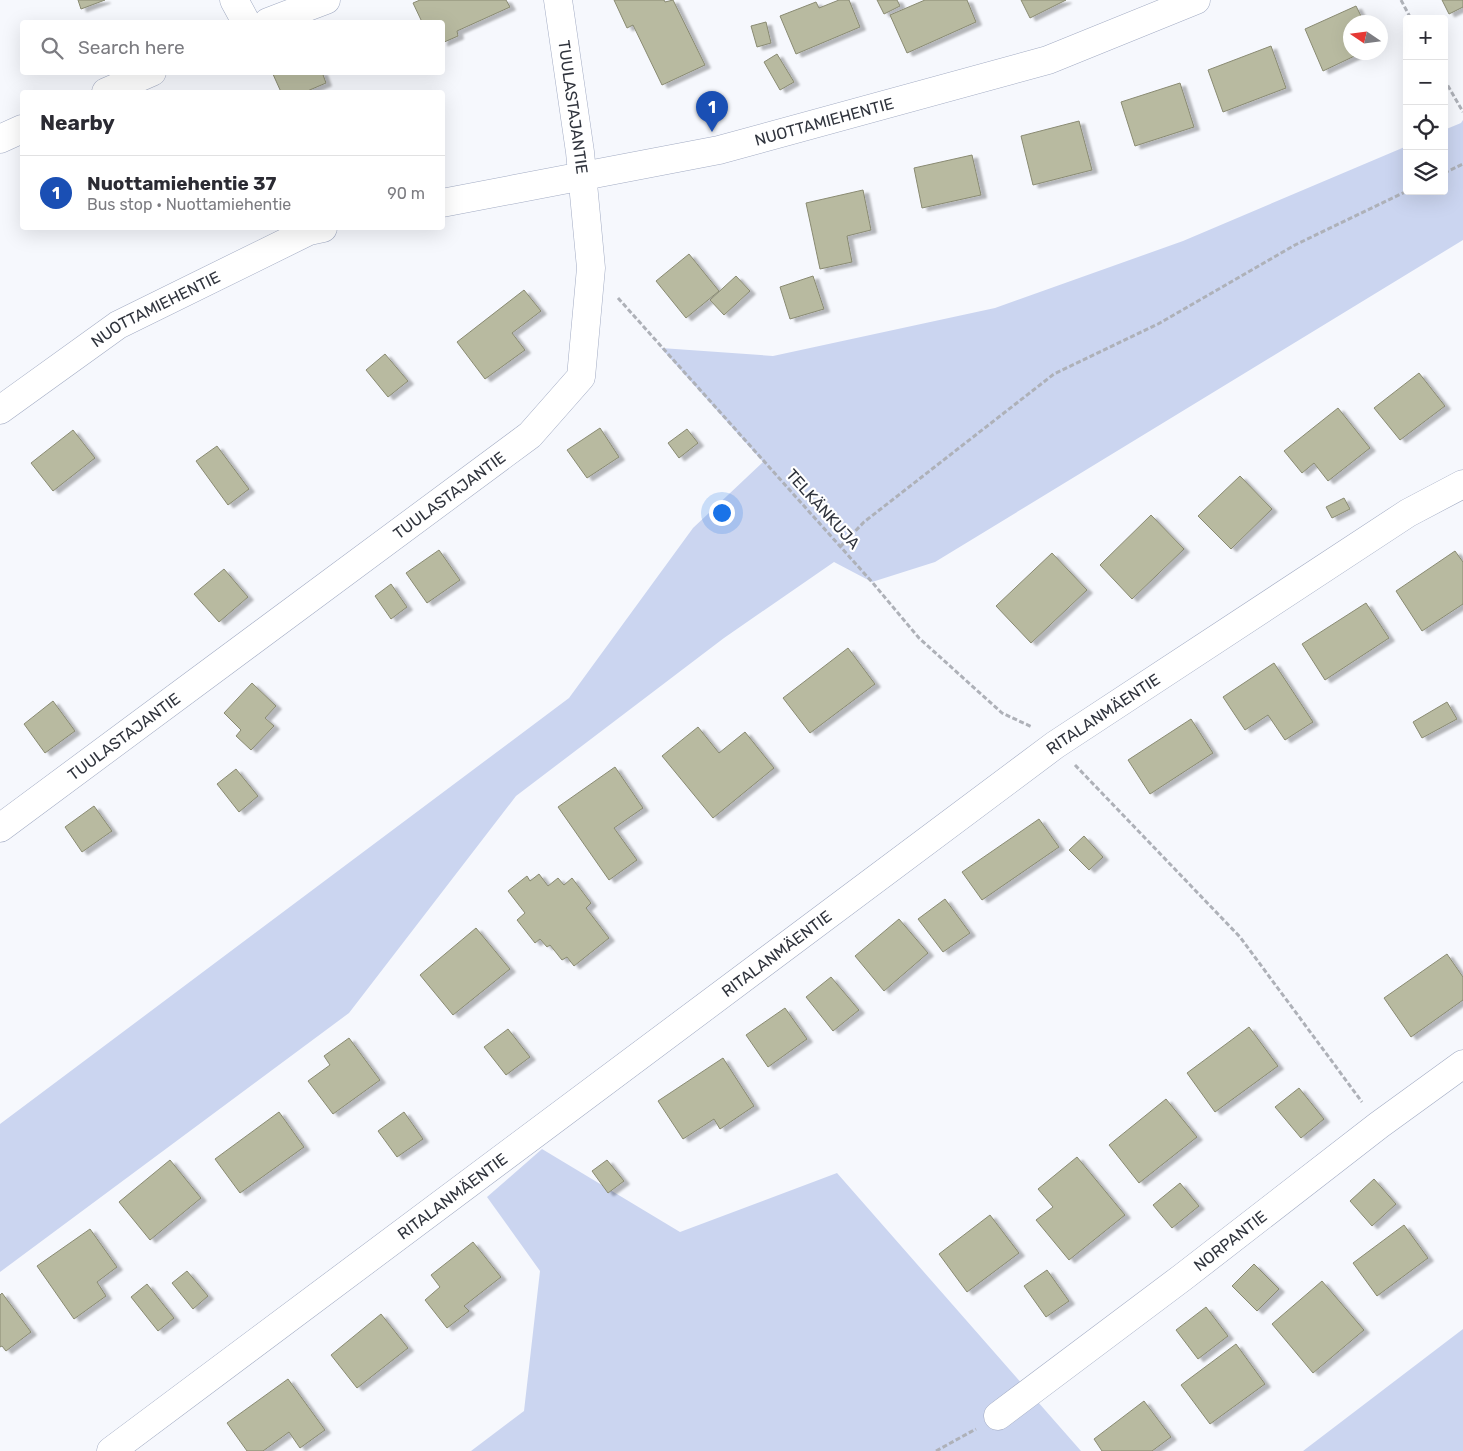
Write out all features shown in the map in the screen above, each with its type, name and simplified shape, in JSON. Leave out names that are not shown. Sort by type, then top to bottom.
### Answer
[{"type":"street","points":[[234,0],[245,20]]},
{"type":"street","points":[[273,20],[326,0]]},
{"type":"street","name":"TUULASTAJANTIE","points":[[0,828],[530,435],[581,378],[590,268],[580,152],[558,0]]},
{"type":"street","name":"NUOTTAMIEHENTIE","points":[[445,202],[719,150],[1048,60],[1196,0]]},
{"type":"street","points":[[111,90],[145,75]]},
{"type":"street","points":[[0,139],[20,130]]},
{"type":"street","name":"NUOTTAMIEHENTIE","points":[[0,410],[118,325],[314,230]]},
{"type":"street","name":"RITALANMÄENTIE","points":[[111,1451],[1055,745],[1408,514],[1463,484]]},
{"type":"street","name":"NORPANTIE","points":[[998,1416],[1379,1125],[1463,1064]]},
{"type":"path","points":[[1401,0],[1409,15]]},
{"type":"path","points":[[1448,86],[1463,112]]},
{"type":"path","points":[[1448,171],[1463,164]]},
{"type":"path","points":[[840,547],[864,522],[1054,374],[1158,324],[1295,245],[1403,193]]},
{"type":"path","name":"TELKÄNKUJA","points":[[590,268],[919,638],[1002,713],[1042,731],[1240,937],[1379,1125]]},
{"type":"path","points":[[936,1451],[998,1416]]},
{"type":"shaded area","points":[[1463,120],[1463,240],[935,562],[872,582],[834,562],[724,638],[516,796],[349,1013],[0,1272],[0,1124],[569,698],[693,528],[763,462],[661,348],[773,356],[995,308],[1183,241],[1403,148],[1403,195],[1448,195],[1448,128],[1461,123]]},
{"type":"shaded area","points":[[542,1149],[680,1232],[837,1173],[1081,1451],[471,1451],[524,1411],[540,1271],[487,1197]]},
{"type":"shaded area","points":[[1463,1329],[1463,1451],[1303,1451]]},
{"type":"building","points":[[78,0],[105,0],[81,9]]},
{"type":"building","points":[[420,0],[506,0],[510,7],[457,31],[458,36],[445,42],[445,20],[421,20],[413,3]]},
{"type":"building","points":[[614,0],[664,0],[665,2],[673,0],[705,65],[662,85],[633,25],[627,28]]},
{"type":"building","points":[[839,0],[849,0],[860,27],[796,54],[780,16],[816,2],[819,8]]},
{"type":"building","points":[[877,0],[897,0],[900,6],[884,14]]},
{"type":"building","points":[[925,0],[967,0],[976,22],[907,53],[890,15]]},
{"type":"building","points":[[1021,0],[1066,0],[1030,18]]},
{"type":"building","points":[[1442,0],[1463,0],[1463,7],[1449,14]]},
{"type":"building","points":[[1356,6],[1360,15],[1343,15],[1343,60],[1346,60],[1323,71],[1305,29]]},
{"type":"building","points":[[766,22],[771,43],[757,47],[751,26]]},
{"type":"building","points":[[1271,46],[1286,88],[1223,112],[1208,70]]},
{"type":"building","points":[[777,54],[794,82],[780,90],[764,62]]},
{"type":"building","points":[[273,75],[323,75],[326,83],[310,90],[280,90]]},
{"type":"building","points":[[1180,83],[1194,127],[1135,146],[1121,102]]},
{"type":"building","points":[[1079,121],[1092,170],[1033,185],[1021,136]]},
{"type":"building","points":[[972,155],[981,195],[922,208],[914,168]]},
{"type":"building","points":[[863,190],[871,230],[847,236],[852,262],[820,269],[806,203]]},
{"type":"building","points":[[689,254],[719,291],[686,318],[656,281]]},
{"type":"building","points":[[736,276],[750,291],[724,315],[710,300]]},
{"type":"building","points":[[813,276],[824,309],[790,319],[780,287]]},
{"type":"building","points":[[524,290],[541,311],[512,333],[525,350],[485,379],[457,342]]},
{"type":"building","points":[[385,354],[408,381],[388,397],[366,370]]},
{"type":"building","points":[[1419,373],[1445,406],[1400,440],[1374,408]]},
{"type":"building","points":[[1338,408],[1370,448],[1328,481],[1314,463],[1302,473],[1284,451]]},
{"type":"building","points":[[600,428],[619,457],[587,478],[567,450]]},
{"type":"building","points":[[687,429],[698,443],[679,458],[668,443]]},
{"type":"building","points":[[73,430],[95,458],[53,491],[31,463]]},
{"type":"building","points":[[217,446],[249,489],[228,505],[196,461]]},
{"type":"building","points":[[1240,476],[1272,509],[1231,549],[1198,516]]},
{"type":"building","points":[[1344,498],[1350,509],[1332,518],[1326,507]]},
{"type":"building","points":[[1151,515],[1184,549],[1132,599],[1100,565]]},
{"type":"building","points":[[439,550],[460,580],[427,603],[406,573]]},
{"type":"building","points":[[1455,551],[1463,562],[1463,604],[1422,631],[1396,591]]},
{"type":"building","points":[[1052,553],[1087,590],[1031,643],[996,606]]},
{"type":"building","points":[[224,569],[248,597],[219,622],[194,594]]},
{"type":"building","points":[[391,584],[407,607],[391,619],[375,596]]},
{"type":"building","points":[[1366,603],[1389,638],[1325,680],[1302,644]]},
{"type":"building","points":[[848,648],[875,684],[810,733],[783,698]]},
{"type":"building","points":[[1274,663],[1313,722],[1285,740],[1268,715],[1245,730],[1223,697]]},
{"type":"building","points":[[252,683],[276,706],[265,718],[274,726],[251,750],[236,736],[241,730],[224,713]]},
{"type":"building","points":[[53,701],[75,731],[45,753],[24,724]]},
{"type":"building","points":[[1447,702],[1457,719],[1422,738],[1413,722]]},
{"type":"building","points":[[1191,719],[1213,753],[1150,794],[1128,760]]},
{"type":"building","points":[[698,727],[719,753],[745,732],[774,768],[713,818],[662,756]]},
{"type":"building","points":[[615,767],[643,808],[614,828],[637,860],[609,880],[558,807]]},
{"type":"building","points":[[236,769],[258,796],[239,812],[217,784]]},
{"type":"building","points":[[94,806],[112,831],[82,852],[65,827]]},
{"type":"building","points":[[1039,819],[1059,847],[982,900],[962,872]]},
{"type":"building","points":[[1084,836],[1103,857],[1089,870],[1069,850]]},
{"type":"building","points":[[539,874],[548,886],[558,878],[564,885],[572,878],[591,903],[586,908],[609,938],[574,966],[567,957],[562,960],[550,945],[547,947],[540,939],[535,943],[517,920],[525,913],[508,891],[527,876],[530,881]]},
{"type":"building","points":[[945,899],[970,933],[943,952],[918,919]]},
{"type":"building","points":[[899,919],[928,953],[884,991],[855,956]]},
{"type":"building","points":[[476,928],[510,969],[453,1015],[420,975]]},
{"type":"building","points":[[1447,954],[1463,977],[1463,1000],[1411,1037],[1384,998]]},
{"type":"building","points":[[831,977],[859,1010],[833,1031],[806,997]]},
{"type":"building","points":[[785,1008],[807,1039],[768,1067],[746,1035]]},
{"type":"building","points":[[1249,1027],[1278,1066],[1215,1112],[1187,1073]]},
{"type":"building","points":[[508,1029],[530,1057],[506,1075],[484,1047]]},
{"type":"building","points":[[349,1038],[380,1080],[333,1114],[308,1081],[330,1065],[324,1056]]},
{"type":"building","points":[[723,1058],[754,1106],[720,1129],[714,1119],[683,1139],[658,1101]]},
{"type":"building","points":[[1299,1088],[1324,1119],[1301,1138],[1275,1107]]},
{"type":"building","points":[[1166,1099],[1197,1137],[1139,1183],[1109,1145]]},
{"type":"building","points":[[279,1112],[304,1147],[240,1193],[215,1159]]},
{"type":"building","points":[[404,1112],[423,1139],[397,1157],[378,1131]]},
{"type":"building","points":[[1077,1157],[1125,1215],[1069,1260],[1036,1220],[1053,1207],[1038,1189]]},
{"type":"building","points":[[170,1160],[201,1198],[150,1240],[119,1202]]},
{"type":"building","points":[[607,1160],[624,1181],[608,1193],[592,1171]]},
{"type":"building","points":[[1374,1179],[1396,1204],[1372,1226],[1350,1201]]},
{"type":"building","points":[[1180,1183],[1199,1206],[1172,1228],[1153,1205]]},
{"type":"building","points":[[990,1215],[1019,1253],[967,1292],[939,1254]]},
{"type":"building","points":[[1404,1225],[1428,1258],[1377,1296],[1353,1263]]},
{"type":"building","points":[[90,1229],[117,1267],[97,1282],[106,1296],[74,1319],[37,1266]]},
{"type":"building","points":[[473,1242],[501,1277],[464,1306],[469,1311],[447,1328],[425,1300],[440,1287],[431,1275]]},
{"type":"building","points":[[1254,1264],[1279,1289],[1257,1311],[1232,1286]]},
{"type":"building","points":[[1047,1270],[1069,1301],[1046,1317],[1024,1286]]},
{"type":"building","points":[[187,1271],[208,1296],[193,1309],[172,1283]]},
{"type":"building","points":[[1322,1281],[1364,1330],[1313,1373],[1272,1324]]},
{"type":"building","points":[[147,1284],[174,1318],[158,1331],[131,1297]]},
{"type":"building","points":[[2,1293],[31,1332],[6,1351],[2,1346],[0,1347],[0,1295]]},
{"type":"building","points":[[1206,1307],[1228,1336],[1198,1359],[1176,1330]]},
{"type":"building","points":[[381,1314],[408,1348],[357,1388],[331,1355]]},
{"type":"building","points":[[1236,1344],[1265,1384],[1210,1424],[1181,1385]]},
{"type":"building","points":[[288,1379],[325,1430],[300,1448],[289,1432],[263,1451],[247,1451],[227,1423]]},
{"type":"building","points":[[1144,1401],[1171,1437],[1152,1451],[1102,1451],[1094,1439]]},
{"type":"place","name":"Nuottamiehentie 37","points":[[712,132]]}]
